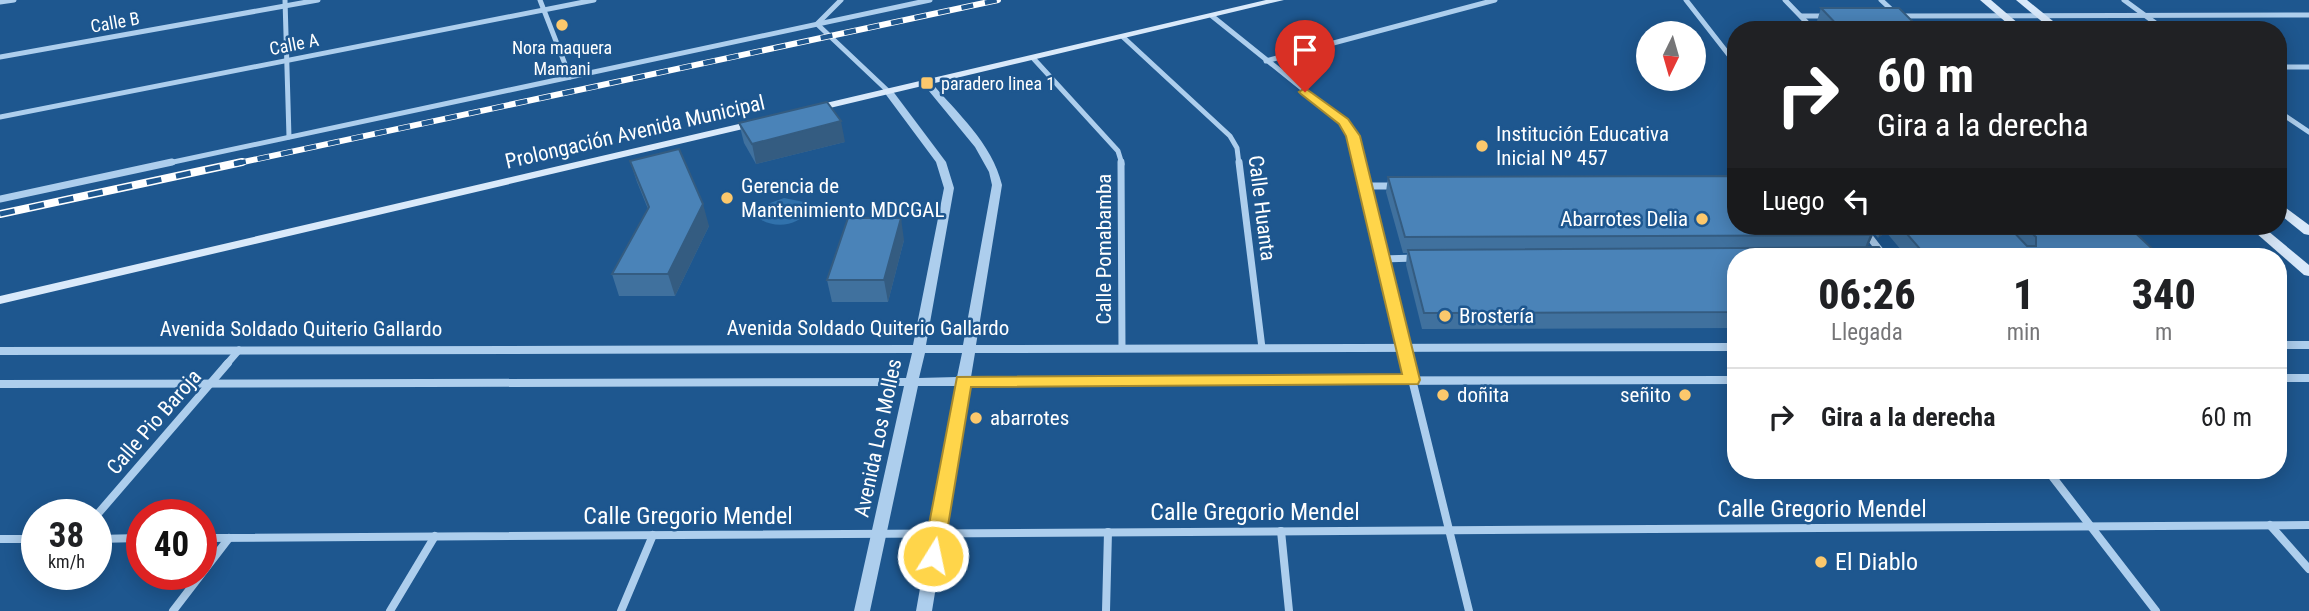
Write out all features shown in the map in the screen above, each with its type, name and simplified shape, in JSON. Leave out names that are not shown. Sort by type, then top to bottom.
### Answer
[{"type":"main road","name":"Prolongación Avenida Municipal","points":[[794,114],[1279,0]]},
{"type":"main road","points":[[1985,0],[2010,21]]},
{"type":"main road","points":[[2021,0],[2048,21]]},
{"type":"main road","name":"Prolongación Avenida Municipal","points":[[0,300],[767,120]]},
{"type":"main road","points":[[2287,213],[2309,231]]},
{"type":"main road","points":[[2265,235],[2280,248]]},
{"type":"main road","points":[[2287,254],[2309,272]]},
{"type":"street","points":[[0,2],[14,0]]},
{"type":"street","name":"Calle B","points":[[0,57],[285,3],[318,0]]},
{"type":"street","points":[[540,0],[570,77]]},
{"type":"street","name":"Calle A","points":[[0,117],[594,0]]},
{"type":"street","points":[[817,23],[841,0]]},
{"type":"street","points":[[0,199],[930,0]]},
{"type":"street","points":[[1469,0],[1477,5]]},
{"type":"street","points":[[1266,61],[1494,0]]},
{"type":"street","points":[[1686,0],[1727,52]]},
{"type":"street","points":[[1785,0],[1806,21]]},
{"type":"street","points":[[1881,0],[1903,21]]},
{"type":"street","points":[[2124,0],[2153,21]]},
{"type":"street","points":[[285,3],[289,137]]},
{"type":"street","points":[[1884,16],[2309,15]]},
{"type":"street","points":[[1212,16],[1343,122],[1353,136],[1469,611]]},
{"type":"street","points":[[1801,16],[1843,16]]},
{"type":"street","name":"Avenida Los Molles","points":[[817,23],[889,92],[941,162],[948,180],[919,349],[862,611]]},
{"type":"street","name":"Calle Huanta","points":[[1124,37],[1230,136],[1237,148],[1262,348]]},
{"type":"street","name":"Calle Pomabamba","points":[[1033,58],[1118,151],[1123,169],[1122,348]]},
{"type":"street","points":[[2287,67],[2309,66]]},
{"type":"street","points":[[924,611],[997,185],[996,174],[987,158],[927,83]]},
{"type":"street","points":[[2287,117],[2309,132]]},
{"type":"street","points":[[1364,186],[1405,186]]},
{"type":"street","points":[[1382,259],[1424,258]]},
{"type":"street","points":[[2287,345],[2309,345]]},
{"type":"street","name":"Avenida Soldado Quiterio Gallardo","points":[[0,351],[1727,347]]},
{"type":"street","name":"Calle Pio Baroja","points":[[111,499],[239,350]]},
{"type":"street","points":[[2287,378],[2309,378]]},
{"type":"street","points":[[0,384],[1727,380]]},
{"type":"street","points":[[2054,479],[2156,611]]},
{"type":"street","points":[[2270,525],[2309,569]]},
{"type":"street","name":"Calle Gregorio Mendel","points":[[217,538],[2309,525]]},
{"type":"street","points":[[1281,531],[1289,611]]},
{"type":"street","points":[[1105,611],[1108,532]]},
{"type":"street","points":[[621,611],[653,535]]},
{"type":"street","points":[[390,611],[435,537]]},
{"type":"street","points":[[173,611],[229,538]]},
{"type":"street","points":[[0,539],[21,539]]},
{"type":"shaded area","points":[[784,198],[804,202],[809,209],[800,219],[787,224],[773,224],[760,219],[758,215],[762,206]]},
{"type":"building","points":[[1821,8],[1899,8],[1912,21],[1833,21]]},
{"type":"building","points":[[827,102],[841,121],[752,144],[739,123]]},
{"type":"building","points":[[679,149],[703,204],[668,274],[612,274],[649,207],[630,161]]},
{"type":"building","points":[[1727,176],[1727,235],[1870,235],[1405,237],[1388,177]]},
{"type":"building","points":[[848,218],[901,218],[884,280],[827,280]]},
{"type":"building","points":[[1908,235],[2017,235],[2027,246],[2036,246],[2034,235],[2138,235],[2151,248],[1919,248]]},
{"type":"building","points":[[1879,247],[1880,248],[1727,248],[1727,312],[1424,313],[1408,250]]},
{"type":"railway","points":[[234,164],[998,0]]},
{"type":"railway","points":[[0,214],[242,162]]},
{"type":"place","name":"Nora maquera Mamani","points":[[562,25]]},
{"type":"place","name":"paradero linea 1","points":[[927,83]]},
{"type":"place","name":"Institución Educativa Inicial Nº 457","points":[[1482,146]]},
{"type":"place","name":"Gerencia de Mantenimiento MDCGAL","points":[[727,198]]},
{"type":"place","name":"Abarrotes Delia","points":[[1702,219]]},
{"type":"place","name":"Brostería","points":[[1445,316]]},
{"type":"place","name":"doñita","points":[[1443,395]]},
{"type":"place","name":"señito","points":[[1685,395]]},
{"type":"place","name":"abarrotes","points":[[976,418]]},
{"type":"place","name":"El Diablo","points":[[1821,562]]},
{"type":"route","points":[[933,556],[963,382],[1412,380],[1353,136],[1343,122],[1305,92]]}]
